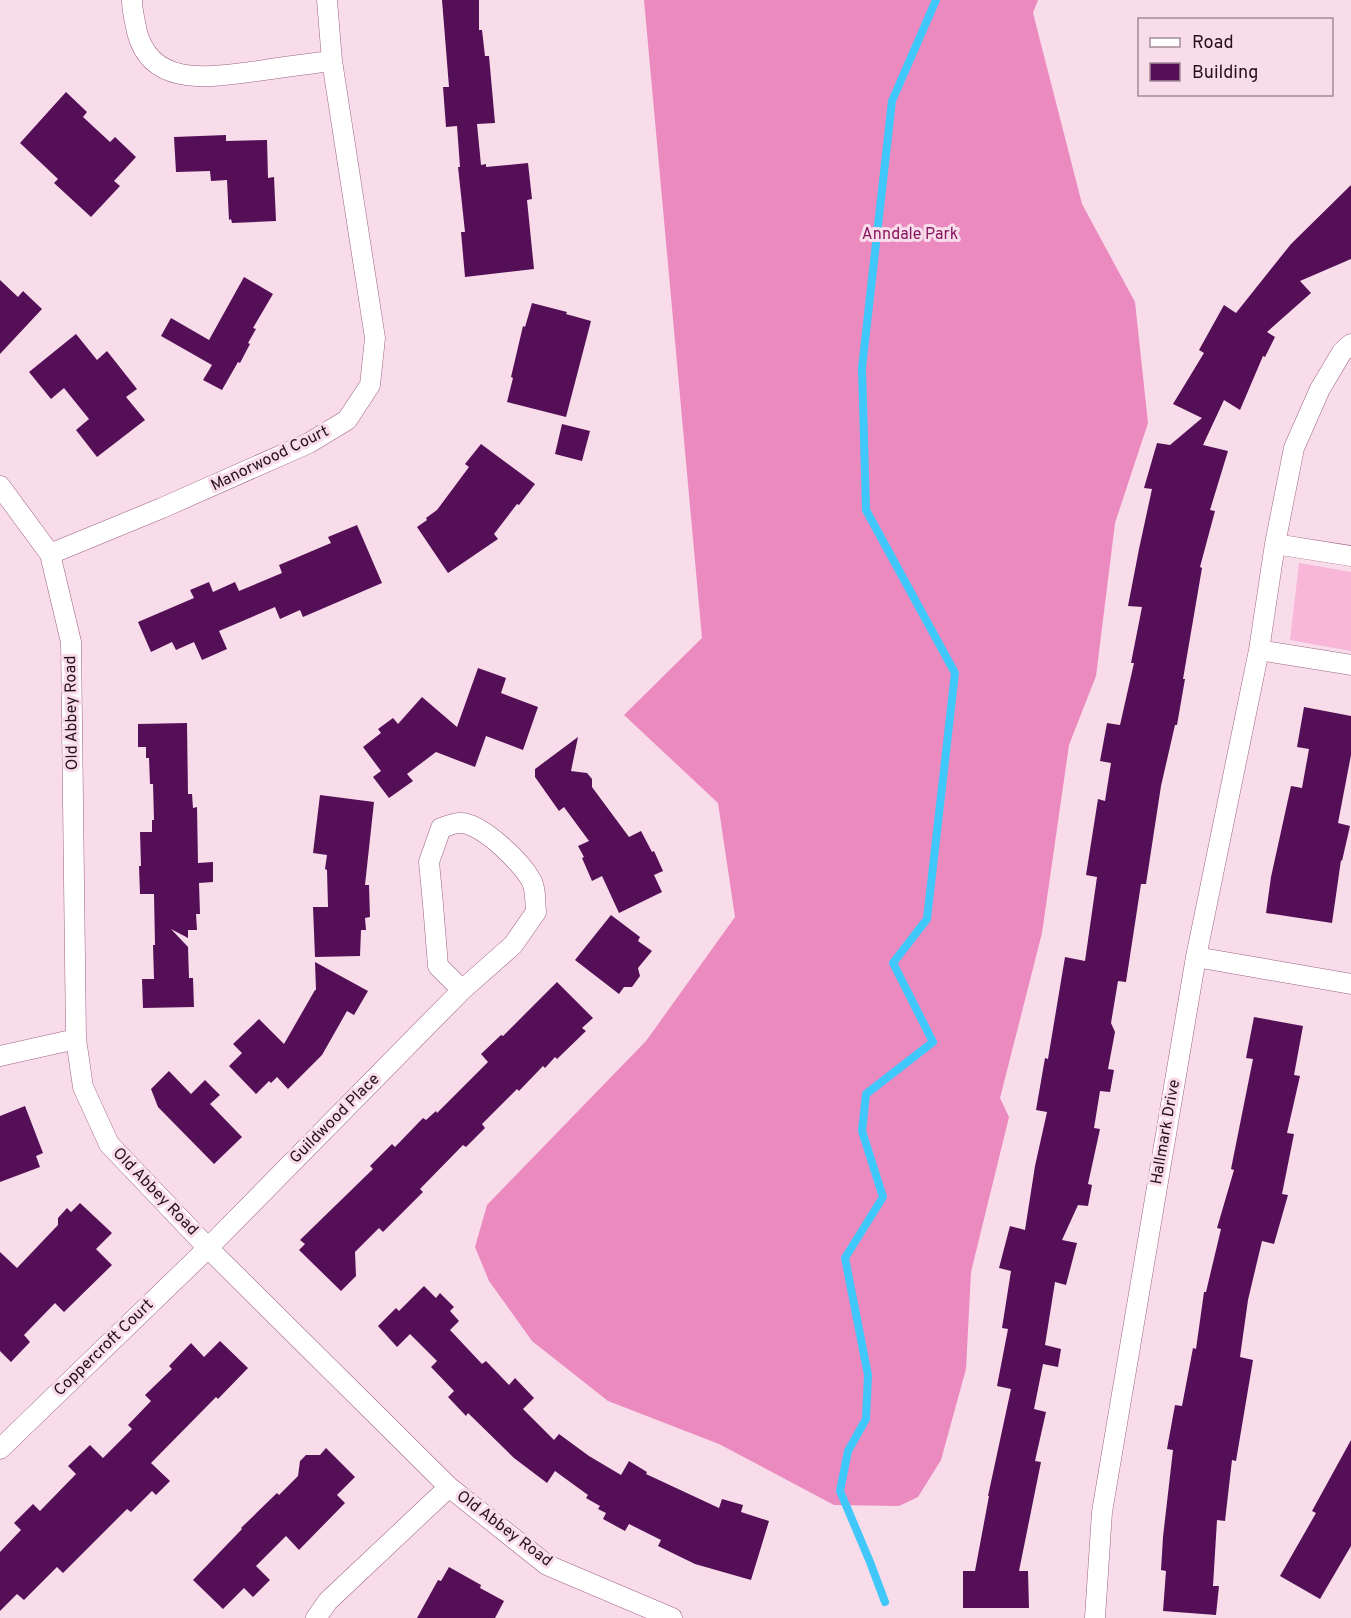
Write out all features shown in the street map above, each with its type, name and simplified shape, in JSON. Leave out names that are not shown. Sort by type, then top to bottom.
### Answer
[{"type":"street","points":[[132,0],[140,44],[154,61],[174,73],[206,78],[332,61]]},
{"type":"street","name":"Manorwood Court","points":[[50,554],[162,508],[309,443],[347,420],[370,386],[375,338],[332,61],[327,0]]},
{"type":"street","name":"Hallmark Drive","points":[[1095,1618],[1102,1512],[1196,957],[1259,650],[1275,544],[1294,448],[1320,389],[1342,352],[1351,344]]},
{"type":"street","name":"Old Abbey Road","points":[[0,486],[50,554],[71,642],[76,1039],[83,1087],[109,1144],[208,1248],[449,1487],[547,1565],[672,1618]]},
{"type":"street","points":[[1275,544],[1351,556]]},
{"type":"street","points":[[1259,650],[1351,665]]},
{"type":"street","name":"Guildwood Place","points":[[208,1248],[462,990],[513,945],[536,912],[532,881],[518,864],[499,843],[479,828],[460,822],[441,828],[429,861],[438,966],[462,990]]},
{"type":"street","points":[[1196,957],[1351,984]]},
{"type":"street","points":[[0,1056],[76,1039]]},
{"type":"street","name":"Coppercroft Court","points":[[0,1449],[208,1248]]},
{"type":"street","points":[[316,1618],[328,1601],[449,1487]]},
{"type":"shaded area","points":[[1299,563],[1351,572],[1351,651],[1290,640]]},
{"type":"green space","name":"Anndale Park","points":[[644,0],[1038,0],[1033,13],[1082,204],[1135,302],[1148,423],[1115,523],[1096,676],[1069,745],[1042,933],[1000,1098],[1009,1117],[971,1272],[966,1369],[941,1460],[918,1497],[899,1506],[834,1505],[719,1444],[608,1401],[532,1341],[489,1281],[475,1247],[487,1205],[646,1041],[735,917],[718,803],[624,715],[702,638]]},
{"type":"building","points":[[442,0],[479,0],[479,30],[482,30],[485,56],[489,56],[495,123],[477,124],[481,165],[486,164],[486,167],[528,163],[532,199],[527,200],[534,269],[465,277],[461,232],[465,232],[458,167],[460,167],[457,126],[446,127],[443,87],[449,87]]},
{"type":"building","points":[[66,92],[87,112],[83,117],[110,142],[115,137],[136,157],[114,181],[120,186],[91,217],[54,183],[58,179],[20,143]]},
{"type":"building","points":[[226,135],[226,141],[267,140],[268,178],[274,177],[276,221],[232,223],[231,219],[229,220],[227,180],[211,181],[210,171],[176,172],[174,137]]},
{"type":"building","points":[[1351,185],[1351,259],[1300,281],[1311,293],[1267,332],[1275,337],[1265,357],[1263,356],[1240,410],[1224,400],[1203,445],[1228,451],[1210,510],[1215,511],[1200,567],[1202,568],[1177,725],[1175,725],[1161,786],[1146,884],[1141,884],[1126,982],[1118,981],[1111,1023],[1115,1032],[1108,1069],[1114,1070],[1110,1092],[1100,1091],[1094,1128],[1100,1129],[1088,1184],[1092,1185],[1088,1206],[1078,1205],[1062,1240],[1077,1243],[1066,1285],[1055,1282],[1045,1345],[1061,1349],[1058,1367],[1043,1364],[1034,1409],[1046,1412],[1035,1461],[1041,1462],[1019,1571],[1028,1571],[1029,1608],[963,1608],[963,1571],[975,1571],[988,1496],[1011,1389],[997,1386],[1008,1329],[1002,1328],[1011,1271],[999,1268],[1010,1226],[1025,1230],[1035,1166],[1047,1112],[1036,1110],[1045,1058],[1048,1059],[1065,957],[1085,961],[1097,877],[1086,875],[1098,799],[1105,801],[1111,763],[1100,761],[1107,723],[1120,725],[1134,663],[1131,663],[1142,607],[1128,606],[1152,489],[1144,488],[1157,443],[1170,445],[1202,418],[1173,404],[1204,353],[1199,350],[1224,305],[1236,313],[1291,244]]},
{"type":"building","points":[[244,277],[273,294],[253,328],[256,329],[240,363],[238,362],[222,390],[203,380],[212,365],[161,336],[171,318],[209,340]]},
{"type":"building","points":[[0,280],[18,297],[23,291],[42,309],[0,354]]},
{"type":"building","points":[[532,303],[591,321],[566,417],[507,402],[523,326],[525,327]]},
{"type":"building","points":[[76,334],[97,360],[107,351],[137,389],[126,397],[145,420],[97,457],[76,430],[89,419],[64,388],[51,399],[29,372]]},
{"type":"building","points":[[562,424],[590,431],[582,461],[555,454]]},
{"type":"building","points":[[481,444],[535,484],[494,534],[498,539],[448,573],[417,527],[437,510],[469,467],[465,464]]},
{"type":"building","points":[[357,525],[382,583],[303,617],[300,610],[280,619],[275,607],[219,631],[227,649],[202,660],[194,642],[176,650],[172,642],[151,652],[138,622],[194,598],[190,590],[209,582],[213,592],[235,582],[239,591],[282,573],[279,565],[331,543],[328,537]]},
{"type":"building","points":[[478,668],[506,678],[501,693],[538,707],[523,750],[486,736],[475,767],[436,752],[407,774],[413,781],[389,798],[373,777],[381,771],[363,747],[381,733],[378,729],[393,718],[398,724],[422,697],[457,727]]},
{"type":"building","points":[[1304,707],[1351,716],[1351,755],[1338,823],[1350,826],[1341,860],[1332,923],[1266,913],[1271,877],[1291,786],[1302,788],[1309,749],[1297,747]]},
{"type":"building","points":[[187,723],[188,794],[192,794],[193,808],[197,807],[198,863],[213,862],[213,882],[199,883],[200,914],[196,914],[197,930],[188,930],[188,938],[171,929],[188,947],[189,978],[193,978],[194,1007],[143,1008],[142,979],[154,979],[153,945],[155,945],[154,894],[140,894],[140,832],[152,832],[152,820],[154,820],[153,784],[150,784],[149,758],[146,758],[146,747],[138,747],[138,724]]},
{"type":"building","points":[[578,737],[571,771],[587,773],[592,779],[592,787],[629,837],[641,831],[663,871],[654,875],[662,892],[619,913],[602,876],[592,881],[582,858],[584,857],[578,846],[589,841],[564,807],[559,811],[535,777],[535,769]]},
{"type":"building","points":[[320,795],[374,802],[365,885],[369,885],[370,917],[365,918],[366,930],[361,930],[360,956],[315,957],[313,907],[328,907],[327,870],[325,869],[327,855],[313,853]]},
{"type":"building","points":[[611,915],[640,937],[638,941],[652,951],[638,968],[640,976],[632,987],[624,987],[619,994],[575,960]]},
{"type":"building","points":[[315,962],[368,991],[354,1015],[347,1011],[322,1055],[288,1089],[277,1077],[271,1083],[269,1081],[256,1094],[229,1066],[242,1053],[233,1044],[259,1019],[284,1044],[316,990]]},
{"type":"building","points":[[557,982],[593,1018],[582,1028],[586,1031],[557,1059],[555,1057],[545,1068],[543,1066],[519,1091],[517,1089],[482,1124],[485,1128],[466,1147],[463,1145],[420,1189],[423,1192],[383,1232],[379,1228],[355,1252],[356,1276],[341,1291],[299,1250],[305,1244],[300,1240],[373,1169],[370,1166],[392,1144],[395,1147],[423,1118],[426,1120],[436,1111],[437,1113],[488,1062],[481,1054],[501,1035],[503,1036]]},
{"type":"building","points":[[1254,1017],[1303,1026],[1294,1075],[1300,1076],[1287,1133],[1294,1134],[1282,1194],[1288,1195],[1274,1244],[1262,1241],[1248,1300],[1240,1357],[1253,1360],[1236,1461],[1232,1460],[1225,1521],[1217,1520],[1213,1586],[1219,1586],[1216,1615],[1163,1611],[1166,1571],[1161,1570],[1163,1537],[1173,1450],[1167,1449],[1175,1405],[1182,1406],[1193,1348],[1196,1349],[1204,1292],[1206,1292],[1221,1229],[1217,1228],[1234,1170],[1231,1169],[1253,1059],[1246,1058]]},
{"type":"building","points":[[169,1071],[191,1094],[205,1080],[220,1095],[210,1104],[242,1137],[214,1164],[158,1107],[151,1089]]},
{"type":"building","points":[[25,1106],[43,1153],[36,1156],[40,1167],[0,1182],[0,1116]]},
{"type":"building","points":[[80,1203],[112,1233],[96,1249],[112,1265],[64,1312],[55,1303],[24,1335],[30,1342],[11,1362],[0,1351],[0,1252],[17,1268],[58,1225],[58,1218],[67,1208],[71,1212]]},
{"type":"building","points":[[424,1286],[436,1298],[440,1293],[454,1307],[450,1311],[459,1321],[450,1330],[482,1364],[486,1361],[509,1385],[515,1378],[534,1398],[523,1409],[554,1440],[559,1434],[589,1456],[621,1475],[629,1461],[647,1472],[646,1474],[719,1508],[722,1499],[743,1505],[741,1512],[769,1521],[751,1580],[695,1564],[658,1546],[661,1540],[629,1524],[625,1531],[603,1519],[606,1513],[598,1509],[600,1506],[586,1498],[588,1495],[555,1471],[547,1483],[514,1458],[468,1413],[466,1416],[448,1397],[454,1391],[431,1367],[437,1361],[410,1334],[397,1347],[378,1326],[396,1308],[399,1311]]},
{"type":"building","points":[[220,1341],[248,1368],[151,1463],[170,1481],[156,1495],[152,1491],[131,1512],[127,1509],[63,1573],[57,1567],[24,1600],[17,1594],[0,1611],[0,1552],[21,1530],[14,1523],[33,1504],[40,1511],[76,1474],[68,1466],[90,1445],[103,1458],[132,1429],[128,1425],[151,1401],[145,1395],[172,1369],[169,1366],[191,1343],[204,1357]]},
{"type":"building","points":[[1351,1440],[1351,1546],[1320,1599],[1280,1576],[1316,1513],[1312,1511]]},
{"type":"building","points":[[326,1448],[355,1477],[337,1495],[345,1503],[299,1550],[286,1536],[256,1566],[270,1580],[253,1597],[244,1588],[223,1609],[193,1580],[241,1528],[298,1476],[300,1461],[306,1455],[320,1455]]},
{"type":"building","points":[[449,1567],[504,1601],[495,1618],[417,1618],[438,1580],[441,1581]]},
{"type":"waterway","points":[[885,1602],[840,1491],[848,1451],[866,1419],[868,1375],[845,1258],[883,1197],[862,1131],[866,1094],[933,1042],[893,963],[927,919],[955,673],[866,510],[862,368],[892,101],[936,0]]}]
